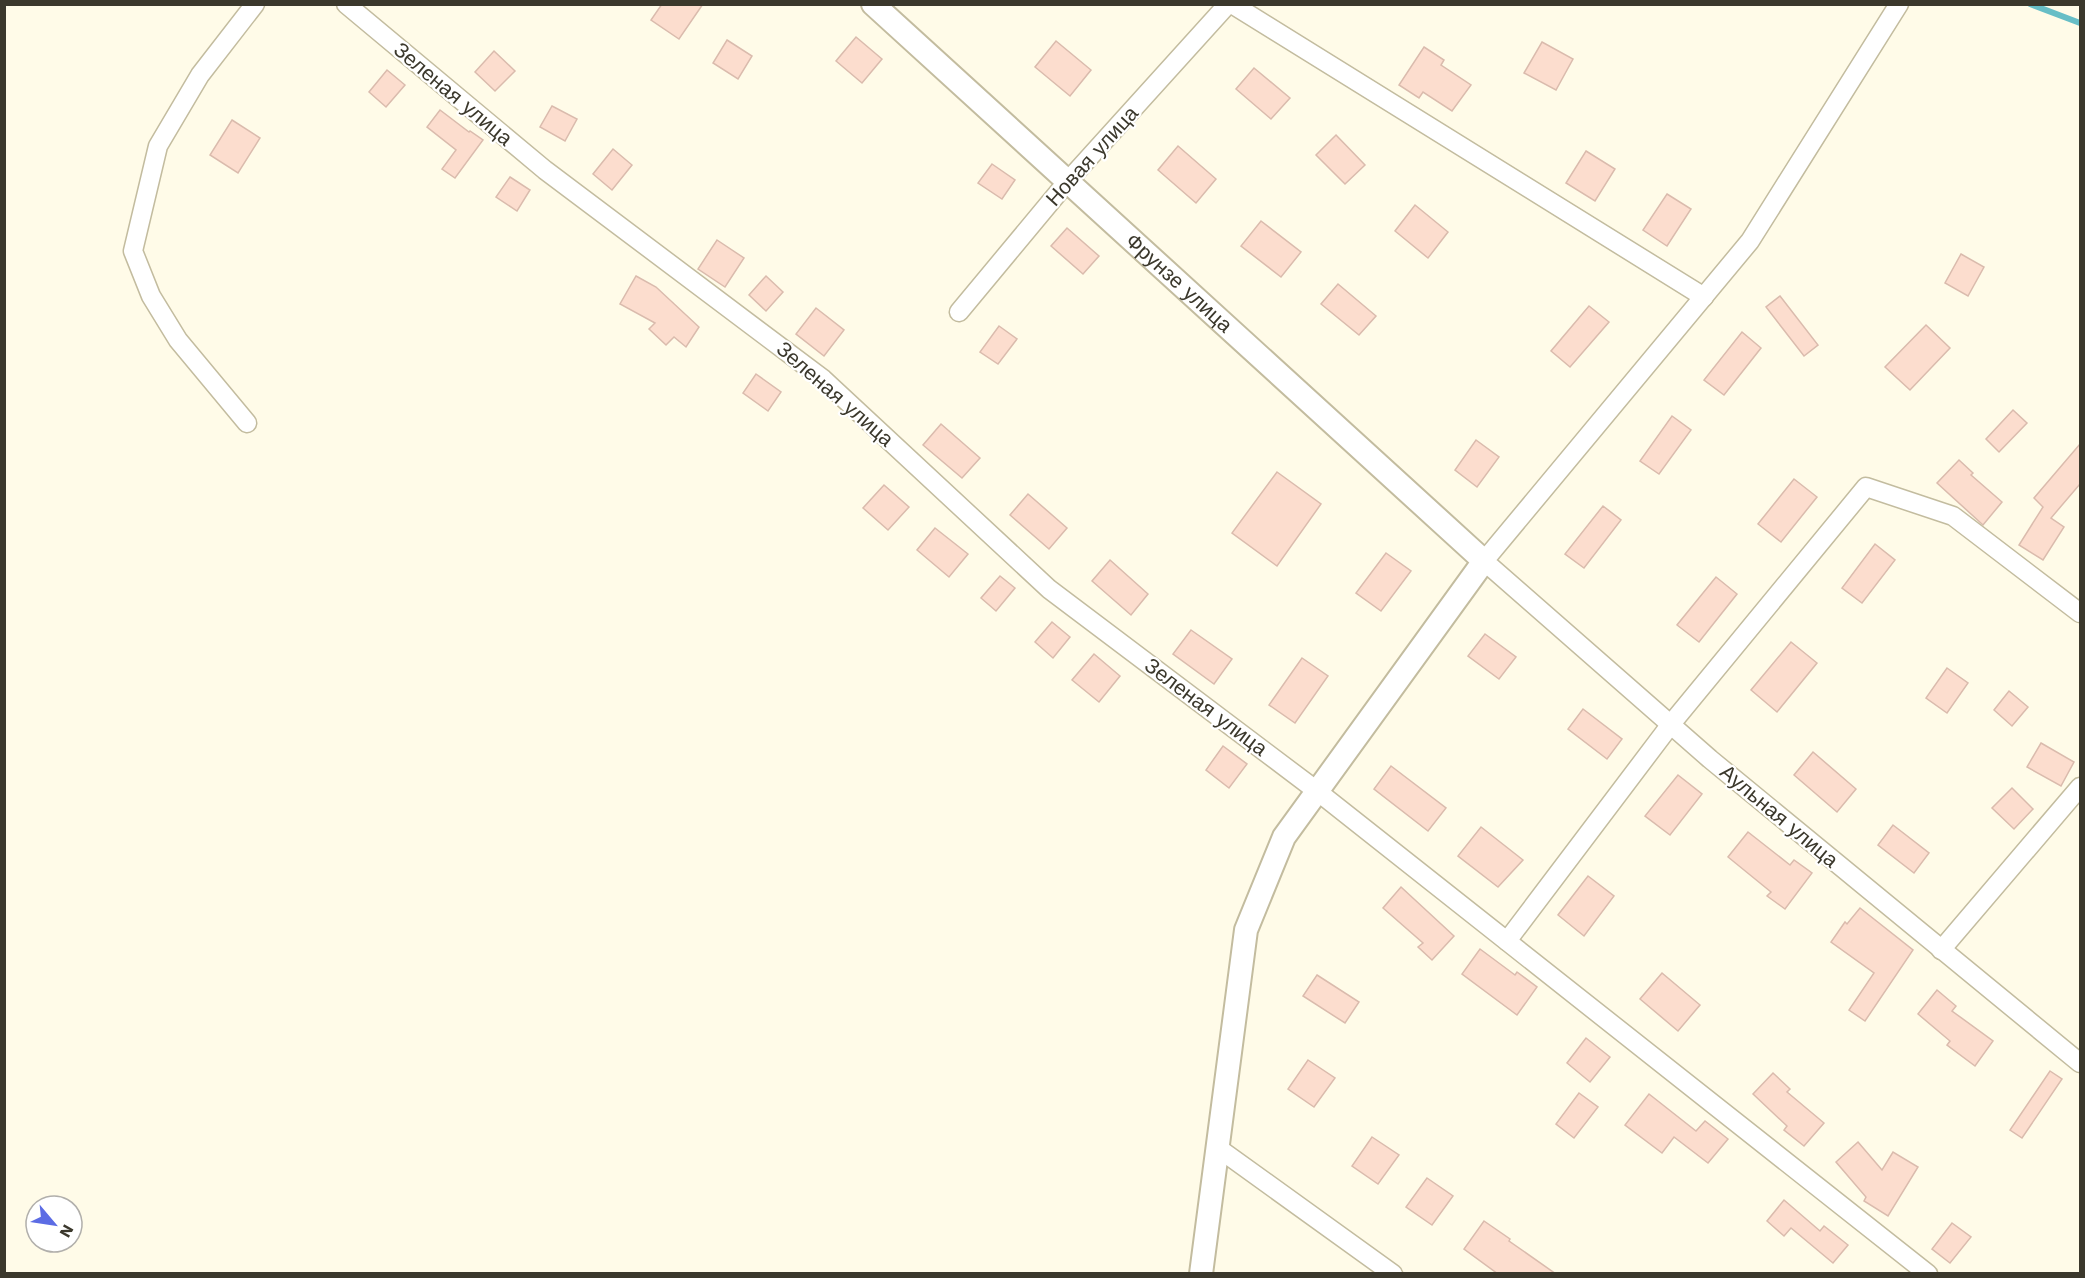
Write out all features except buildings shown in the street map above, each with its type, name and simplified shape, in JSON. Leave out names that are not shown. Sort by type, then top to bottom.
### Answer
[{"type":"street","points":[[247,423],[178,340],[151,296],[133,251],[158,146],[200,75],[255,4]]},
{"type":"street","name":"Зеленая улица","points":[[346,4],[545,170],[823,379],[1049,589],[1317,791],[1928,1274]]},
{"type":"street","name":"Фрунзе улица","points":[[873,4],[1484,561]]},
{"type":"street","points":[[1230,4],[1704,297]]},
{"type":"street","name":"Новая улица","points":[[960,312],[1067,182],[1230,4]]},
{"type":"street","points":[[1201,1274],[1246,930],[1284,837],[1484,561],[1750,242],[1899,4]]},
{"type":"street","points":[[1507,941],[1671,724],[1866,487],[1953,516],[2080,613]]},
{"type":"street","name":"Аульная улица","points":[[1484,561],[1671,724],[2080,1063]]},
{"type":"street","points":[[1941,950],[2080,787]]},
{"type":"street","points":[[1218,1148],[1393,1274]]},
{"type":"waterway","points":[[2030,4],[2080,23]]}]
